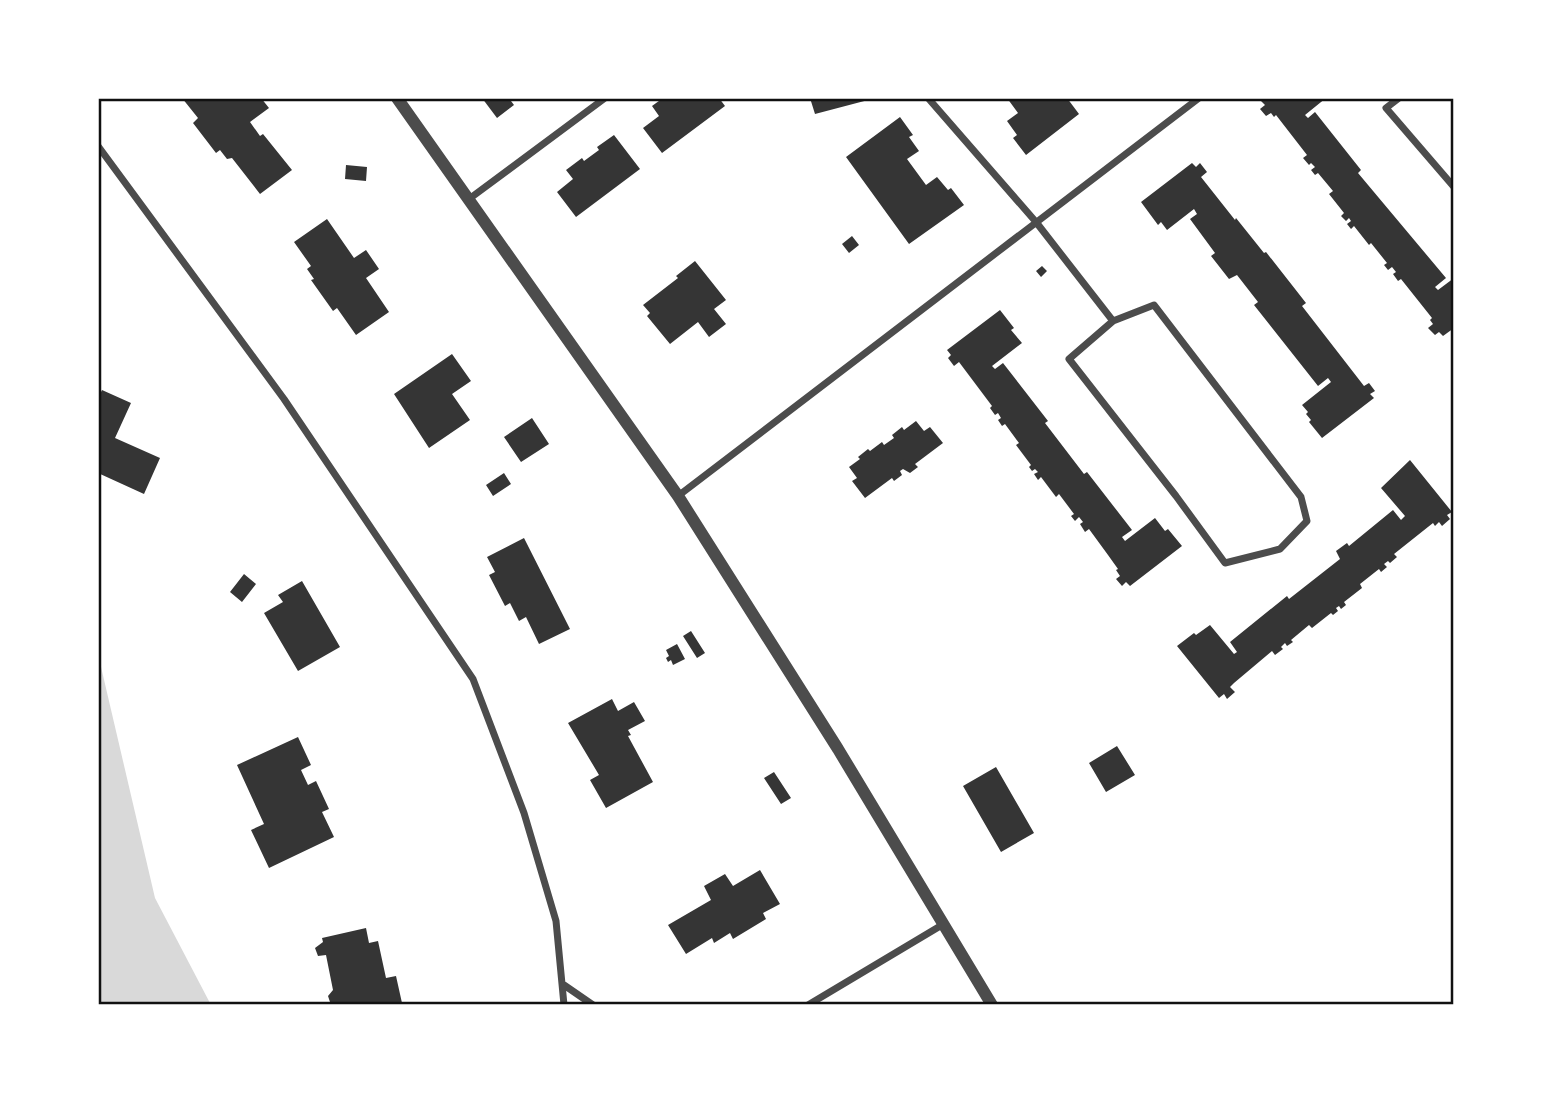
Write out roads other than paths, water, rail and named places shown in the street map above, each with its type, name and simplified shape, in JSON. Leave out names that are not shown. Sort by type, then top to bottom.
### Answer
[{"type":"street","points":[[397,98],[678,496],[838,749],[992,1005]]},
{"type":"street","points":[[469,199],[605,98]]},
{"type":"street","points":[[928,98],[1036,222],[1113,321]]},
{"type":"street","points":[[678,496],[1199,98]]},
{"type":"street","points":[[1399,98],[1386,108],[1454,187]]},
{"type":"street","points":[[98,146],[284,399],[473,679],[524,813],[553,909],[564,985],[564,1005]]},
{"type":"street","points":[[1154,305],[1301,497],[1307,521],[1280,549],[1225,564],[1176,496],[1069,359],[1113,321],[1154,305]]},
{"type":"street","points":[[808,1005],[942,925]]},
{"type":"street","points":[[564,985],[593,1005]]}]
